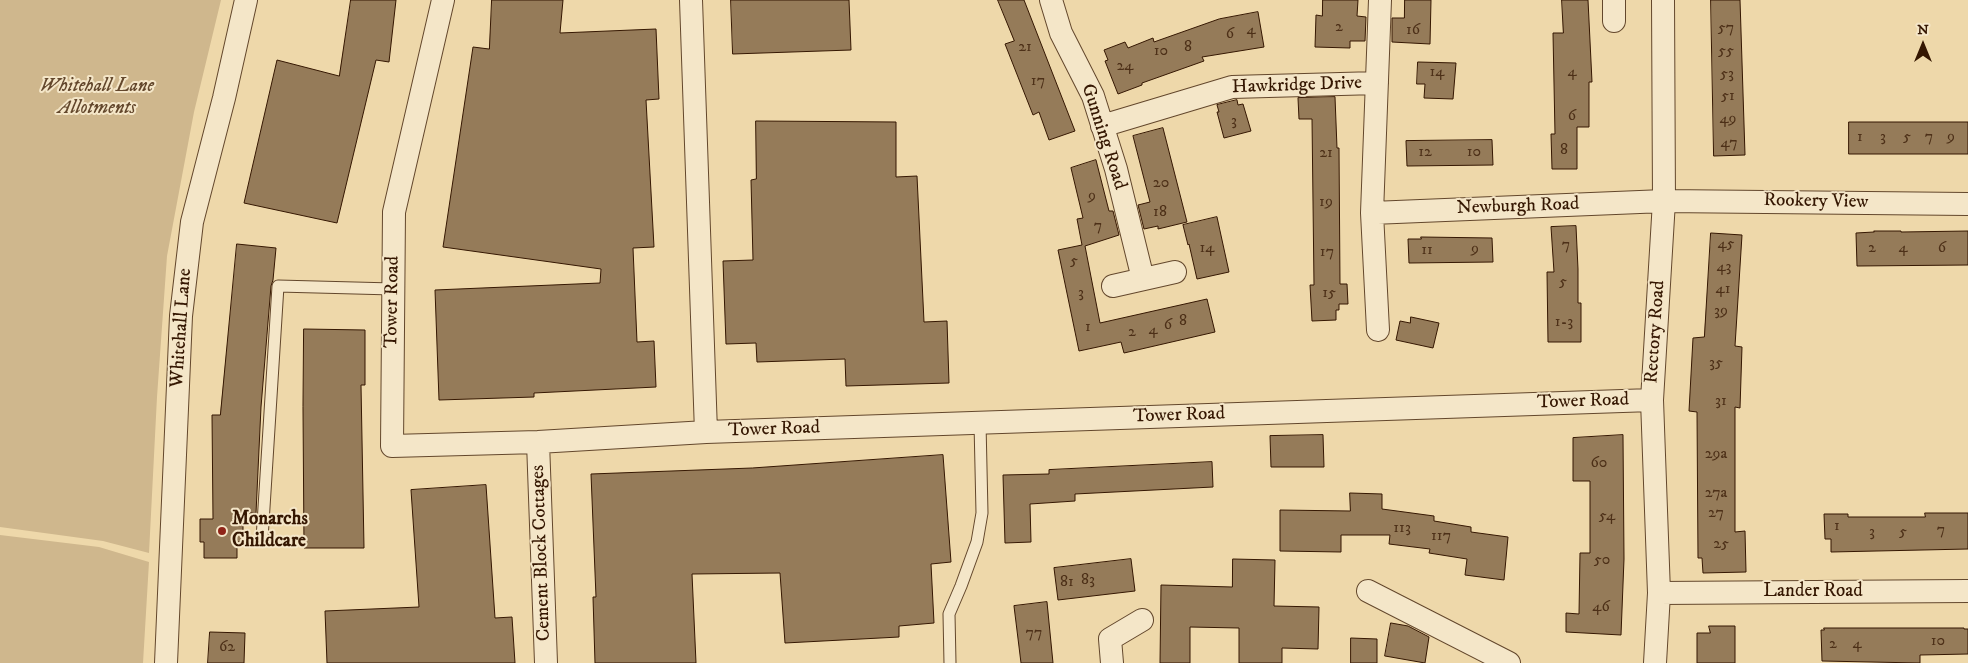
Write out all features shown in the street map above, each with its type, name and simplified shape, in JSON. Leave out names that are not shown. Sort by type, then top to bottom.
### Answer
[{"type":"street","name":"Whitehall Lane","points":[[166,663],[181,316],[192,222],[224,98],[246,0]]},
{"type":"street","name":"Tower Road","points":[[443,0],[394,212],[392,446],[538,442],[706,432],[1652,400]]},
{"type":"street","name":"Tower Road","points":[[691,0],[706,432]]},
{"type":"street","name":"Gunning Road","points":[[1051,0],[1061,32],[1093,96],[1116,169],[1143,279]]},
{"type":"street","points":[[1378,330],[1372,213],[1380,0]]},
{"type":"street","name":"Rectory Road","points":[[1655,663],[1659,593],[1652,400],[1664,201],[1663,0]]},
{"type":"street","name":"Hawkridge Drive","points":[[1102,126],[1232,87],[1378,83]]},
{"type":"street","name":"Rookery View","points":[[1664,201],[1968,204]]},
{"type":"street","name":"Newburgh Road","points":[[1372,213],[1664,201]]},
{"type":"street","points":[[1113,286],[1175,272]]},
{"type":"street","name":"Cement Block Cottages","points":[[538,442],[546,663]]},
{"type":"street","points":[[1368,591],[1509,663]]},
{"type":"street","name":"Lander Road","points":[[1659,593],[1968,591]]},
{"type":"street","points":[[1112,663],[1110,639],[1142,620]]},
{"type":"lane","points":[[262,539],[278,286],[393,289]]},
{"type":"lane","points":[[950,663],[949,614],[977,542],[982,513],[980,423]]},
{"type":"green space","name":"Whitehall Lane Allotments","points":[[0,0],[221,0],[194,112],[167,256],[149,553],[103,541],[0,527]]},
{"type":"green space","points":[[0,535],[99,547],[149,562],[143,663],[0,663]]},
{"type":"building","points":[[351,0],[396,0],[389,62],[376,60],[337,223],[244,203],[277,60],[339,76]]},
{"type":"building","points":[[492,0],[563,0],[560,33],[656,29],[659,99],[646,100],[654,247],[633,248],[637,342],[654,341],[656,387],[534,393],[534,397],[439,400],[435,290],[600,283],[601,269],[443,247],[473,47],[489,49]]},
{"type":"building","points":[[731,0],[849,0],[851,50],[733,54]]},
{"type":"building","points":[[998,0],[1024,0],[1075,131],[1049,140],[1039,112],[1033,115],[1005,44],[1014,41]]},
{"type":"building","points":[[1323,0],[1358,0],[1357,16],[1366,17],[1365,41],[1350,41],[1350,48],[1315,47],[1316,15],[1322,16]]},
{"type":"building","points":[[1405,0],[1431,0],[1430,44],[1392,42],[1392,18],[1404,18]]},
{"type":"building","points":[[1562,0],[1588,0],[1592,82],[1589,82],[1589,127],[1577,127],[1577,169],[1552,169],[1551,134],[1555,134],[1553,33],[1563,33]]},
{"type":"building","points":[[1711,0],[1740,0],[1745,155],[1714,156]]},
{"type":"building","points":[[1258,12],[1264,47],[1202,57],[1204,61],[1142,83],[1142,85],[1118,94],[1105,61],[1108,60],[1104,50],[1125,42],[1128,48],[1153,38],[1154,42],[1219,19]]},
{"type":"building","points":[[1418,62],[1456,63],[1453,99],[1424,98],[1425,84],[1417,84]]},
{"type":"building","points":[[1335,97],[1337,148],[1339,148],[1340,284],[1347,284],[1348,304],[1339,304],[1339,310],[1336,310],[1336,320],[1312,321],[1310,285],[1314,285],[1312,119],[1299,119],[1298,98]]},
{"type":"building","points":[[1237,100],[1238,105],[1243,104],[1251,131],[1224,138],[1217,105]]},
{"type":"building","points":[[756,121],[896,122],[896,177],[917,176],[924,322],[947,321],[949,383],[846,386],[845,359],[757,362],[756,343],[726,344],[723,261],[753,260],[751,180],[756,179]]},
{"type":"building","points":[[1849,122],[1968,122],[1968,154],[1849,154]]},
{"type":"building","points":[[1163,128],[1187,222],[1158,229],[1158,226],[1144,229],[1138,205],[1150,202],[1133,136]]},
{"type":"building","points":[[1492,140],[1493,165],[1407,166],[1406,141]]},
{"type":"building","points":[[1096,160],[1109,211],[1113,211],[1119,235],[1085,246],[1100,323],[1207,299],[1215,332],[1124,353],[1121,342],[1079,351],[1058,250],[1082,245],[1077,219],[1083,218],[1071,168]]},
{"type":"building","points":[[1217,217],[1229,272],[1197,279],[1183,225]]},
{"type":"building","points":[[1576,226],[1578,303],[1581,303],[1581,342],[1548,342],[1547,272],[1554,272],[1551,227]]},
{"type":"building","points":[[1874,231],[1968,231],[1968,265],[1857,266],[1856,233]]},
{"type":"building","points":[[1711,233],[1742,235],[1735,346],[1742,347],[1740,408],[1735,407],[1735,532],[1745,531],[1746,572],[1703,573],[1702,558],[1698,558],[1697,412],[1689,411],[1693,338],[1704,337]]},
{"type":"building","points":[[1421,237],[1492,238],[1493,262],[1409,263],[1408,239],[1421,239]]},
{"type":"building","points":[[237,244],[276,248],[261,407],[256,513],[243,513],[243,542],[237,542],[237,558],[204,558],[204,542],[200,542],[200,519],[213,519],[212,415],[220,415]]},
{"type":"building","points":[[1411,317],[1439,323],[1433,348],[1396,340],[1400,321],[1410,323]]},
{"type":"building","points":[[304,329],[365,330],[365,385],[361,385],[364,548],[304,548]]},
{"type":"building","points":[[1323,435],[1324,467],[1271,467],[1270,436]]},
{"type":"building","points":[[1623,435],[1624,559],[1621,635],[1566,632],[1566,613],[1579,614],[1580,553],[1590,553],[1590,481],[1573,481],[1573,438]]},
{"type":"building","points":[[943,455],[951,562],[931,564],[934,623],[899,626],[899,637],[785,643],[780,573],[692,574],[696,663],[595,663],[593,597],[596,597],[591,474],[752,468]]},
{"type":"building","points":[[1212,462],[1213,487],[1075,494],[1075,501],[1030,504],[1031,542],[1005,543],[1003,475],[1049,474],[1049,470]]},
{"type":"building","points":[[486,485],[495,618],[512,617],[515,663],[327,663],[325,611],[419,607],[411,490]]},
{"type":"building","points":[[1350,493],[1382,494],[1382,509],[1434,516],[1434,521],[1471,527],[1471,532],[1508,537],[1504,580],[1465,575],[1467,559],[1429,553],[1430,549],[1389,544],[1390,535],[1341,535],[1341,552],[1280,551],[1280,510],[1350,511]]},
{"type":"building","points":[[1925,513],[1968,513],[1968,549],[1831,552],[1831,539],[1825,539],[1824,514],[1848,514],[1848,517],[1925,517]]},
{"type":"building","points":[[1131,559],[1135,591],[1058,600],[1054,568]]},
{"type":"building","points":[[1233,559],[1275,560],[1274,606],[1319,607],[1318,649],[1282,648],[1282,663],[1239,663],[1239,628],[1190,627],[1190,663],[1160,663],[1161,585],[1232,587]]},
{"type":"building","points":[[1047,602],[1053,663],[1021,663],[1014,606]]},
{"type":"building","points":[[1391,623],[1408,626],[1429,637],[1425,663],[1385,656]]},
{"type":"building","points":[[1709,626],[1735,626],[1735,663],[1697,663],[1697,633],[1710,633]]},
{"type":"building","points":[[1824,628],[1964,628],[1968,629],[1968,654],[1920,655],[1920,663],[1822,661],[1821,630],[1824,630]]},
{"type":"building","points":[[210,632],[245,633],[244,663],[208,663]]},
{"type":"building","points":[[1351,638],[1377,639],[1377,663],[1351,663]]},
{"type":"place","name":"Monarchs Childcare","points":[[222,531]]}]
